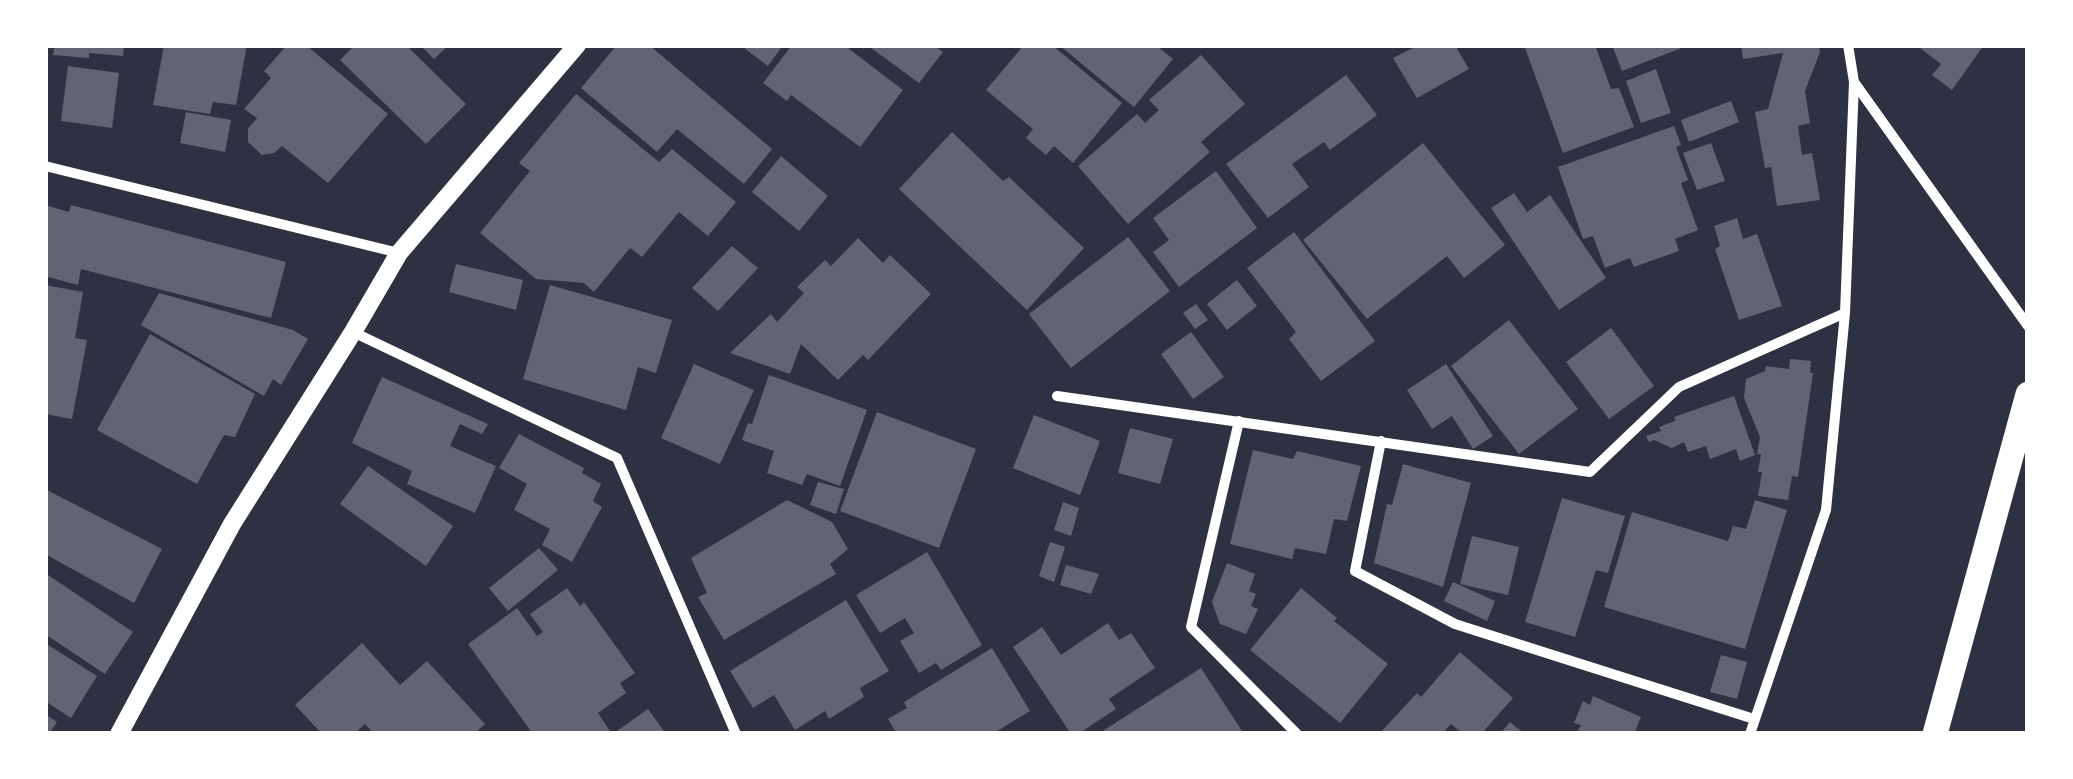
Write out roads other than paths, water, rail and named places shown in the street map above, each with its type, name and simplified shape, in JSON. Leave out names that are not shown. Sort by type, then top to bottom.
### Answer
[{"type":"main road","points":[[1935,734],[2028,394]]},
{"type":"street","points":[[119,734],[232,524],[354,332],[398,253],[577,45]]},
{"type":"street","points":[[1750,734],[1826,510],[1845,313],[1854,82],[1848,45]]},
{"type":"street","points":[[1854,82],[2028,326]]},
{"type":"street","points":[[45,166],[398,253]]},
{"type":"street","points":[[1057,396],[1590,472],[1679,387],[1845,313]]},
{"type":"street","points":[[354,332],[618,458],[736,734]]},
{"type":"street","points":[[1239,420],[1190,627],[1297,734]]},
{"type":"street","points":[[1381,441],[1356,571],[1456,624],[1754,719]]}]
